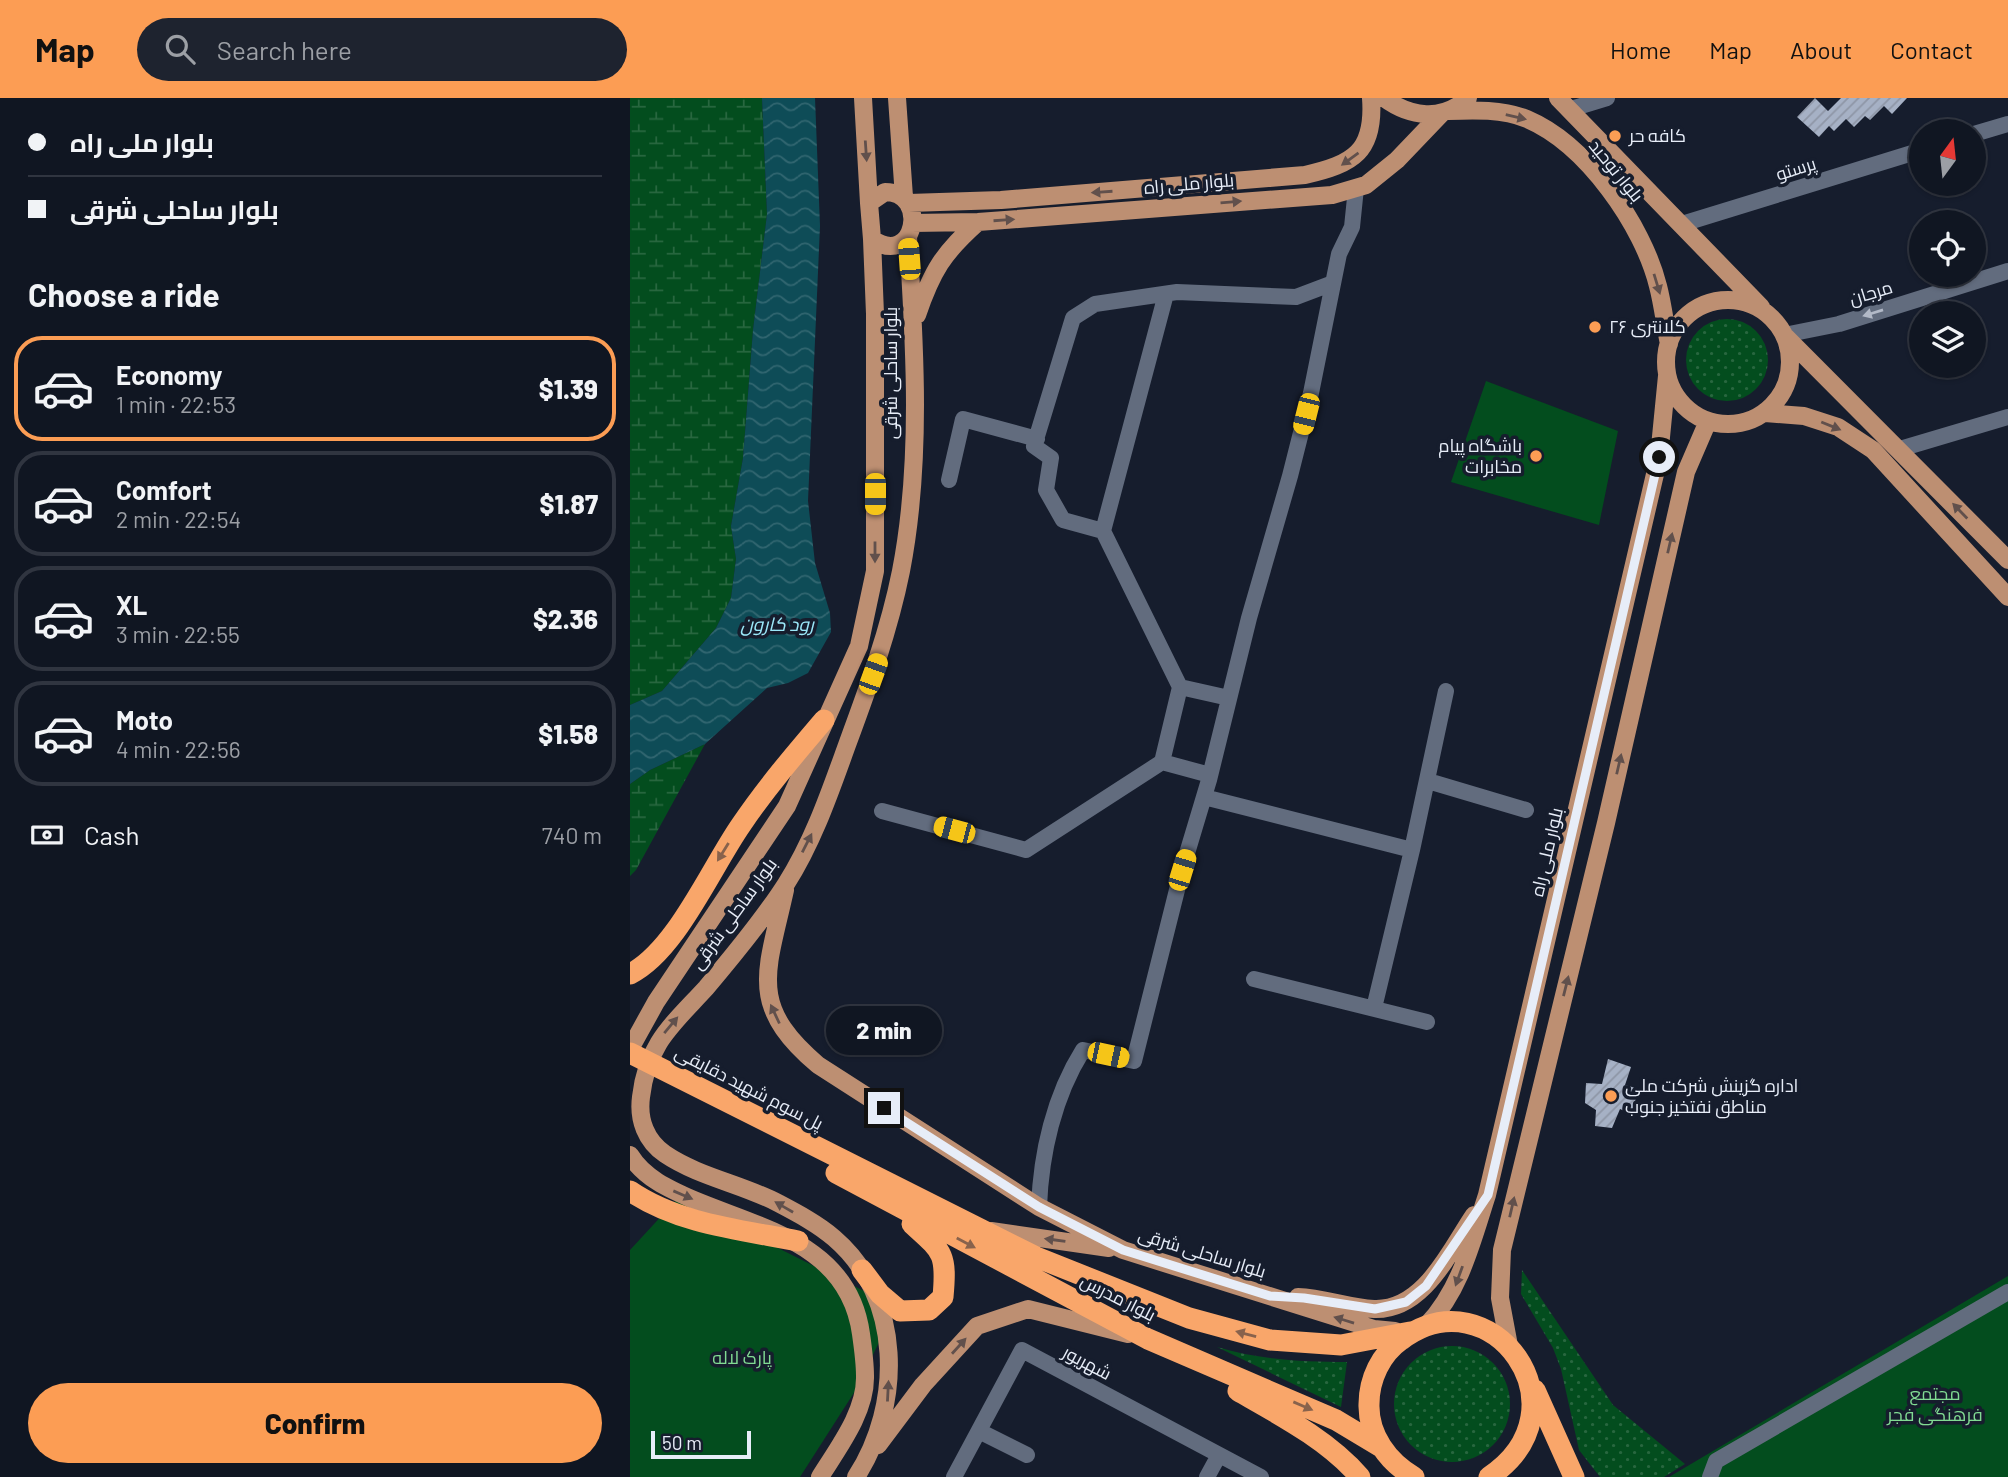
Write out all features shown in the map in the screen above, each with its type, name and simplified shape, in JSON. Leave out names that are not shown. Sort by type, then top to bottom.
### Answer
[{"type":"highway","points":[[633,973],[670,939],[740,825],[775,777],[824,720]]},
{"type":"highway","name":"پل سوم شهید دقایقی","points":[[630,1051],[845,1170]]},
{"type":"highway","points":[[630,1068],[845,1170]]},
{"type":"highway","name":"بلوار مدرس","points":[[845,1170],[979,1229],[1035,1257],[1189,1318],[1270,1340],[1341,1345],[1449,1322],[1471,1324],[1492,1333],[1509,1346]]},
{"type":"highway","name":"بلوار مدرس","points":[[845,1170],[887,1201],[1148,1339],[1336,1420],[1414,1477]]},
{"type":"highway","points":[[630,1191],[686,1216],[797,1241]]},
{"type":"highway","points":[[862,1270],[880,1294],[900,1311],[929,1310],[943,1297],[946,1271],[941,1251],[887,1201]]},
{"type":"highway","points":[[1391,1462],[1370,1416],[1371,1383],[1380,1363],[1393,1346],[1419,1329]]},
{"type":"highway","points":[[1148,1339],[1282,1416],[1347,1463],[1360,1477]]},
{"type":"highway","points":[[1509,1346],[1522,1362],[1574,1477]]},
{"type":"highway","points":[[1489,1477],[1511,1460],[1527,1436],[1533,1399],[1530,1380]]},
{"type":"main road","points":[[863,98],[872,239],[891,246],[899,245],[910,230],[897,98]]},
{"type":"main road","name":"بلوار ملی راه","points":[[906,200],[937,202],[1230,183],[1305,175],[1338,167],[1356,155],[1369,135],[1371,98]]},
{"type":"main road","name":"بلوار توحید","points":[[1384,98],[1399,109],[1419,115],[1486,110],[1526,119],[1563,139],[1602,181],[1636,230],[1658,285],[1669,345]]},
{"type":"main road","name":"بلوار ملی راه","points":[[910,230],[936,222],[978,222],[1332,195],[1366,184],[1397,160],[1444,112],[1468,98]]},
{"type":"main road","name":"بلوار توحید","points":[[1564,104],[1766,312]]},
{"type":"main road","points":[[869,203],[885,192],[906,200]]},
{"type":"main road","points":[[936,222],[932,212],[937,202]]},
{"type":"main road","points":[[914,325],[928,283],[948,249],[978,222]]},
{"type":"main road","name":"بلوار ساحلی شرقی","points":[[856,1477],[870,1456],[887,1402],[889,1352],[880,1311],[862,1270],[824,1231],[776,1202],[663,1153],[643,1131],[640,1102],[646,1068],[659,1040],[705,988],[786,884],[827,800],[881,651],[901,569],[912,470],[914,325],[910,230]]},
{"type":"main road","name":"بلوار ساحلی شرقی","points":[[630,1051],[656,1002],[787,806],[859,646],[875,570],[875,314],[872,239]]},
{"type":"main road","points":[[1784,335],[1791,362],[1788,382],[1779,399],[1765,413],[1747,421],[1727,424],[1708,421],[1690,411],[1676,396],[1667,376],[1672,333],[1685,316],[1704,304],[1725,299],[1746,302],[1766,312],[1784,335],[2008,560]]},
{"type":"main road","name":"بلوار ملی راه","points":[[1419,1329],[1446,1305],[1457,1284],[1488,1195],[1659,457],[1667,376]]},
{"type":"main road","points":[[1765,413],[1804,416],[1838,427],[1873,450],[2008,597]]},
{"type":"main road","points":[[1509,1346],[1500,1298],[1502,1250],[1606,823],[1686,472],[1708,421]]},
{"type":"main road","points":[[1577,816],[1606,823]]},
{"type":"main road","name":"بلوار ساحلی شرقی","points":[[786,884],[766,995],[776,1020],[792,1043],[818,1065],[1039,1207],[1123,1250],[1374,1329],[1419,1329]]},
{"type":"main road","points":[[630,1155],[646,1174],[670,1189],[797,1241],[832,1271],[850,1295],[856,1306],[866,1379],[858,1408],[820,1477]]},
{"type":"main road","points":[[1270,1296],[1304,1298],[1375,1309],[1406,1302],[1426,1286],[1488,1195]]},
{"type":"main road","points":[[979,1229],[1123,1250]]},
{"type":"main road","points":[[870,1456],[923,1385],[977,1326],[1028,1309],[1148,1339]]},
{"type":"street","points":[[1564,104],[1607,98]]},
{"type":"street","points":[[1986,130],[2008,124]]},
{"type":"street","name":"پرستو","points":[[1682,224],[1909,154]]},
{"type":"street","points":[[1039,1207],[1041,1167],[1065,1079],[1083,1050],[1134,1060],[1167,924],[1293,465],[1339,254],[1352,227],[1356,188]]},
{"type":"street","name":"مرجان","points":[[1784,335],[1839,324],[2008,271]]},
{"type":"street","points":[[1103,531],[1063,520],[1046,490],[1051,458],[1034,446],[1073,318],[1095,304],[1166,294],[1296,297],[1333,283]]},
{"type":"street","points":[[882,811],[1027,850],[1162,762],[1180,687],[1103,531],[1166,294]]},
{"type":"street","points":[[1900,449],[2008,417]]},
{"type":"street","points":[[949,480],[963,419],[1037,439]]},
{"type":"street","points":[[1180,687],[1229,698]]},
{"type":"street","points":[[1374,1008],[1428,781],[1446,691]]},
{"type":"street","points":[[1162,762],[1210,775]]},
{"type":"street","points":[[1428,781],[1526,810]]},
{"type":"street","points":[[1204,797],[1412,850]]},
{"type":"street","points":[[1254,979],[1427,1022]]},
{"type":"street","points":[[1710,1477],[1716,1461],[2008,1292]]},
{"type":"street","name":"شهریور","points":[[954,1477],[1023,1350],[1261,1477]]},
{"type":"street","points":[[979,1431],[1027,1455]]},
{"type":"street","points":[[1207,1477],[1219,1455]]},
{"type":"green space","points":[[630,98],[762,98],[767,214],[753,330],[743,458],[731,526],[736,559],[731,598],[716,628],[662,691],[630,705]]},
{"type":"green space","points":[[1727,319],[1743,323],[1756,331],[1764,344],[1768,360],[1764,376],[1756,389],[1743,397],[1727,401],[1711,397],[1698,389],[1690,376],[1686,360],[1690,344],[1698,331],[1711,323]]},
{"type":"green space","name":"باشگاه پیام مخابرات","points":[[1486,381],[1618,431],[1599,525],[1451,482]]},
{"type":"green space","points":[[705,744],[636,870],[630,876],[630,784],[650,770]]},
{"type":"green space","name":"پارک لاله","points":[[678,1198],[896,1307],[857,1388],[800,1477],[630,1477],[630,1250]]},
{"type":"green space","points":[[1522,1270],[1613,1405],[1685,1464],[1664,1477],[1600,1477],[1579,1450],[1561,1369],[1553,1348],[1521,1294]]},
{"type":"green space","name":"مجتمع فرهنگی فجر","points":[[2008,1276],[2008,1477],[1669,1477]]},
{"type":"green space","points":[[1452,1346],[1474,1350],[1493,1363],[1506,1382],[1510,1404],[1506,1426],[1493,1445],[1474,1458],[1452,1462],[1430,1458],[1411,1445],[1398,1426],[1394,1404],[1398,1382],[1411,1363],[1430,1350]]},
{"type":"green space","points":[[1217,1347],[1282,1359],[1347,1362],[1341,1407]]},
{"type":"water","name":"رود کارون","points":[[762,98],[815,98],[820,226],[808,501],[815,563],[830,613],[831,632],[808,673],[788,683],[767,688],[705,744],[650,770],[630,784],[630,705],[662,691],[716,628],[731,598],[736,559],[731,526],[743,458],[753,330],[767,214]]},
{"type":"building","points":[[1815,98],[1828,111],[1841,98],[1907,98],[1892,114],[1884,106],[1870,120],[1865,116],[1854,127],[1846,119],[1834,131],[1829,126],[1819,137],[1797,117]]},
{"type":"building","name":"اداره گزینش شرکت ملی مناطق نفتخیز جنوب","points":[[1608,1059],[1631,1067],[1625,1085],[1639,1089],[1631,1114],[1620,1109],[1612,1128],[1595,1126],[1596,1110],[1585,1103],[1586,1083],[1602,1084]]},
{"type":"place","name":"کافه حر","points":[[1615,136]]},
{"type":"place","name":"کلانتری ۲۶","points":[[1595,327]]},
{"type":"place","name":"باشگاه پیام مخابرات","points":[[1536,456]]},
{"type":"place","name":"اداره گزینش شرکت ملی مناطق نفتخیز جنوب","points":[[1611,1096]]},
{"type":"route","points":[[884,1108],[1039,1207],[1123,1250],[1270,1296],[1304,1298],[1375,1309],[1406,1302],[1426,1286],[1488,1195],[1659,457]]}]
